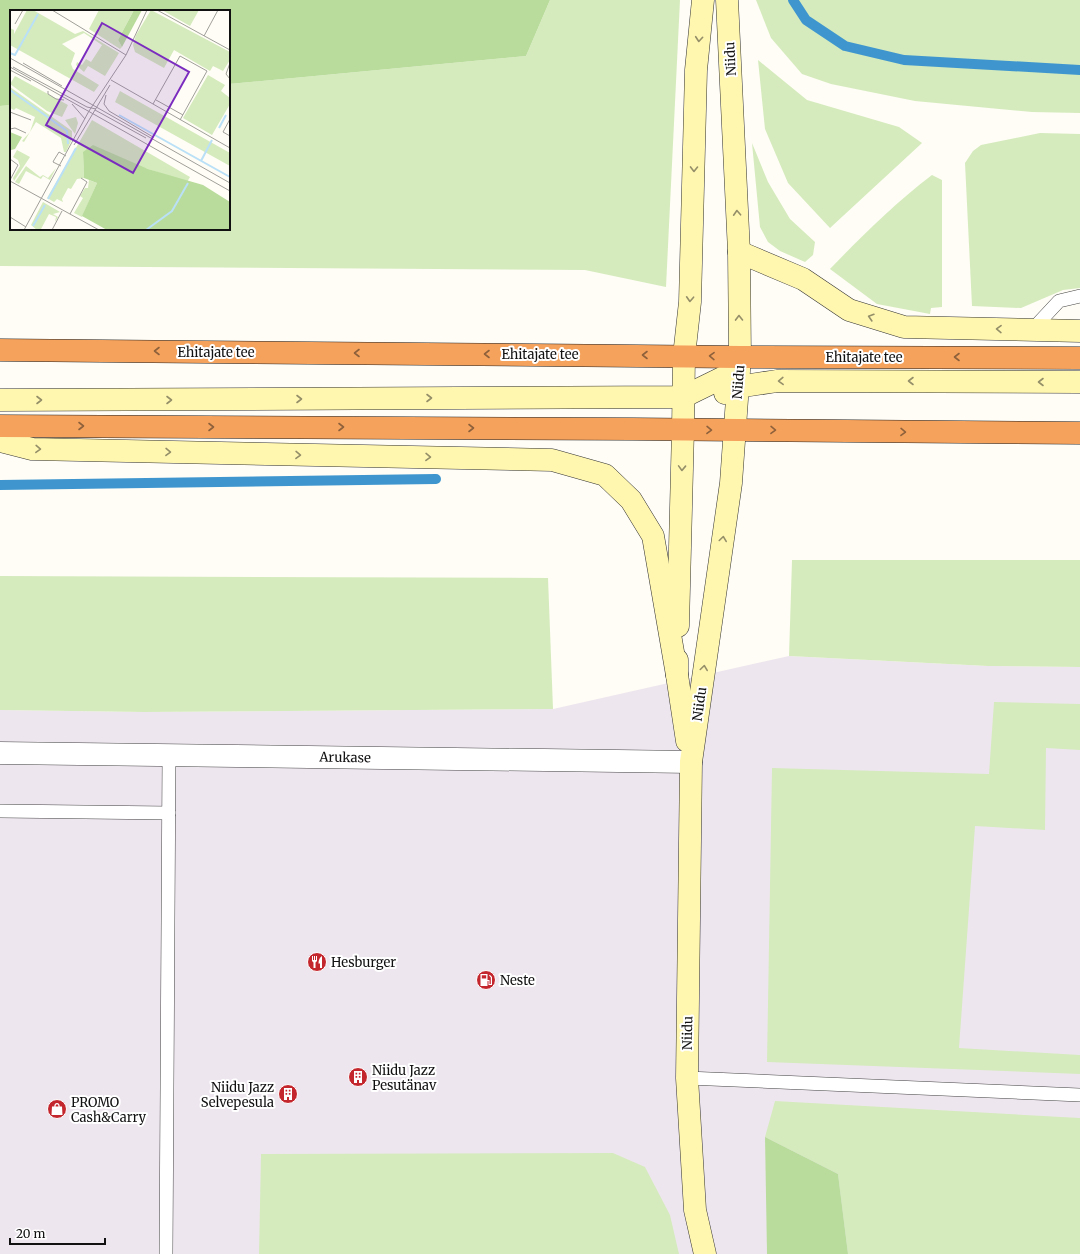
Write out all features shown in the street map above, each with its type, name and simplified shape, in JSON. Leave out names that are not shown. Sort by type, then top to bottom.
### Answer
[{"type":"highway","name":"Ehitajate tee","points":[[0,350],[684,356],[738,371],[1080,358]]},
{"type":"highway","points":[[0,426],[683,413],[734,430],[1080,433]]},
{"type":"street","name":"Niidu","points":[[691,762],[677,675],[684,356],[690,302],[696,70],[703,0]]},
{"type":"street","name":"Niidu","points":[[705,1254],[695,1210],[687,1078],[691,762],[731,483],[738,371],[739,252],[727,0]]},
{"type":"street","points":[[739,252],[803,279],[849,310],[904,327],[1080,331]]},
{"type":"street","points":[[0,400],[683,413],[738,371],[777,381],[1080,382]]},
{"type":"street","points":[[0,441],[32,449],[552,460],[605,475],[631,500],[653,536],[677,675]]},
{"type":"street","name":"Arukase","points":[[0,753],[691,762]]},
{"type":"lane","points":[[1032,330],[1059,302],[1080,296]]},
{"type":"lane","points":[[1052,433],[1080,439]]},
{"type":"lane","points":[[166,1254],[170,755]]},
{"type":"lane","points":[[0,811],[169,813]]},
{"type":"lane","points":[[687,1078],[1080,1095]]},
{"type":"shaded area","points":[[789,656],[988,666],[1080,667],[1080,1254],[0,1254],[0,710],[144,712],[553,709]]},
{"type":"green space","points":[[0,0],[550,0],[526,56],[230,84],[230,10],[10,10],[10,105],[0,106]]},
{"type":"green space","points":[[550,0],[680,0],[666,287],[585,270],[0,266],[0,106],[10,105],[10,230],[230,230],[230,84],[526,56]]},
{"type":"green space","points":[[756,0],[1080,0],[1080,113],[1032,112],[915,101],[831,84],[802,74],[771,38]]},
{"type":"green space","points":[[758,60],[807,100],[899,127],[922,143],[830,228],[788,183],[765,129]]},
{"type":"green space","points":[[1040,133],[1080,134],[1080,288],[1063,290],[1021,308],[972,306],[965,163],[973,151],[981,145]]},
{"type":"green space","points":[[752,143],[768,182],[790,219],[815,242],[813,255],[805,262],[780,251],[768,242],[760,227]]},
{"type":"green space","points":[[932,175],[942,180],[942,307],[931,308],[930,314],[877,304],[830,269],[892,208]]},
{"type":"green space","points":[[792,560],[1080,560],[1080,667],[988,666],[789,656]]},
{"type":"green space","points":[[0,576],[548,578],[553,709],[144,712],[0,710]]},
{"type":"green space","points":[[994,702],[1080,704],[1080,750],[1046,748],[1045,830],[975,826],[959,1048],[1080,1055],[1080,1074],[767,1062],[772,768],[989,774]]},
{"type":"green space","points":[[775,1101],[1080,1118],[1080,1254],[848,1254],[838,1174],[765,1137]]},
{"type":"green space","points":[[765,1137],[838,1174],[848,1254],[767,1254]]},
{"type":"green space","points":[[613,1153],[645,1167],[670,1215],[679,1254],[259,1254],[261,1154]]},
{"type":"waterway","points":[[793,0],[806,20],[845,46],[904,60],[1080,70]]},
{"type":"waterway","points":[[0,485],[436,479]]},
{"type":"place","name":"Hesburger","points":[[317,962]]},
{"type":"place","name":"Neste","points":[[486,980]]},
{"type":"place","name":"Niidu Jazz Pesutänav","points":[[358,1077]]},
{"type":"place","name":"Niidu Jazz Selvepesula","points":[[288,1094]]},
{"type":"place","name":"PROMO Cash&Carry","points":[[57,1109]]}]
